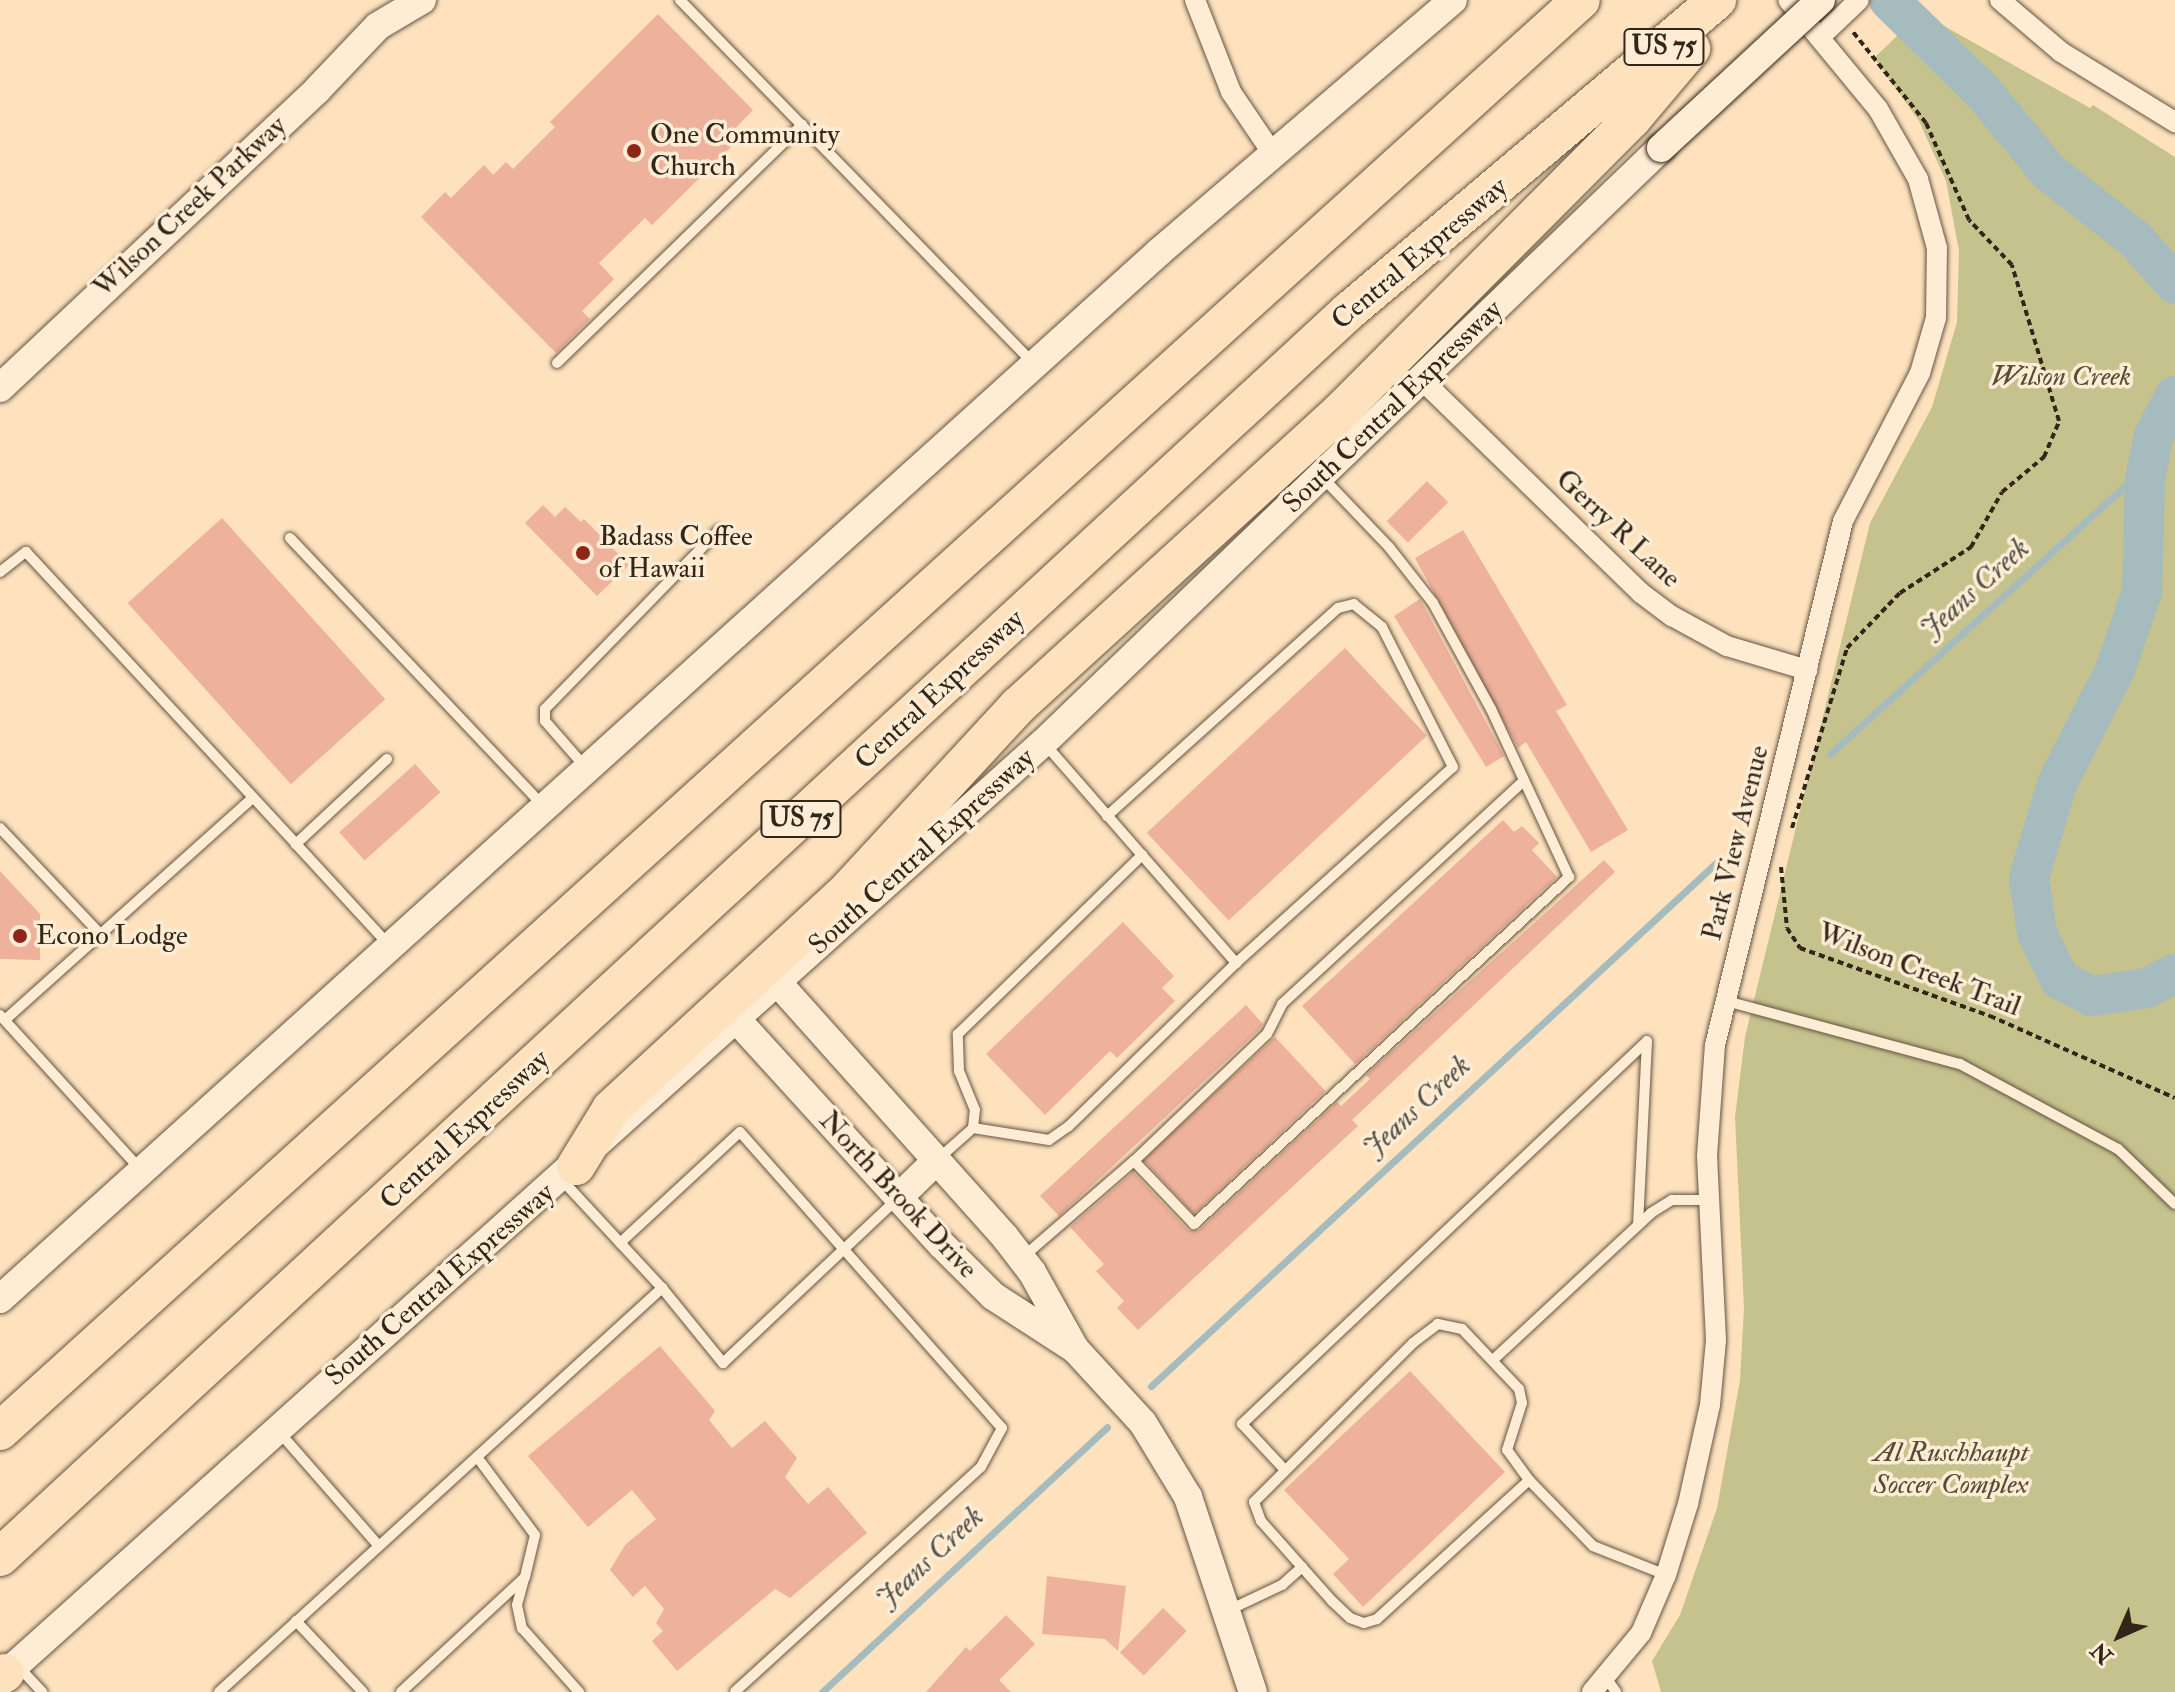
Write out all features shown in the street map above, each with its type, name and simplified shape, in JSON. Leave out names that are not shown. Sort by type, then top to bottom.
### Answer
[{"type":"highway","name":"US 75","points":[[0,1431],[1581,0]]},
{"type":"highway","name":"Central Expressway","points":[[0,1557],[1349,311],[1622,106],[1717,0]]},
{"type":"highway","points":[[569,1173],[611,1109],[849,889],[1018,706],[1341,411],[1622,106],[1733,0]]},
{"type":"main road","name":"Wilson Creek Parkway","points":[[3,380],[317,90],[382,13],[422,0]]},
{"type":"main road","points":[[0,1299],[392,948],[1034,364],[1453,0]]},
{"type":"main road","name":"South Central Expressway","points":[[5,1673],[276,1429],[569,1173],[1043,743],[1661,148],[1842,4]]},
{"type":"main road","name":"North Brook Drive","points":[[778,983],[1022,1258],[1075,1349],[1143,1423],[1169,1460],[1188,1497],[1253,1692]]},
{"type":"main road","name":"North Brook Drive","points":[[737,1020],[898,1198],[993,1296],[1075,1349]]},
{"type":"main road","points":[[898,1198],[936,1161]]},
{"type":"street","points":[[1195,0],[1231,92],[1273,154]]},
{"type":"street","name":"Park View Avenue","points":[[1605,1687],[1641,1633],[1666,1575],[1700,1452],[1713,1382],[1716,1308],[1709,1200],[1711,1076],[1726,1001],[1843,521],[1920,373],[1936,318],[1938,286],[1931,218],[1918,179],[1878,109],[1821,36],[1788,0]]},
{"type":"street","points":[[2000,0],[2061,52],[2175,122]]},
{"type":"street","points":[[1821,36],[1842,4]]},
{"type":"street","name":"Gerry R Lane","points":[[1422,380],[1661,609],[1727,646],[1807,670]]},
{"type":"lane","points":[[680,0],[1034,364]]},
{"type":"lane","points":[[557,363],[802,125]]},
{"type":"lane","points":[[1134,1161],[1194,1224],[1569,877],[1433,603],[1389,547],[1322,477]]},
{"type":"lane","points":[[587,769],[545,721],[545,709],[719,530]]},
{"type":"lane","points":[[290,538],[546,808]]},
{"type":"lane","points":[[0,572],[26,552],[392,948]]},
{"type":"lane","points":[[973,1128],[1049,1140],[1236,963],[1453,767],[1382,627],[1354,604],[1338,608],[1107,816]]},
{"type":"lane","points":[[1043,743],[1236,963]]},
{"type":"lane","points":[[296,844],[387,759]]},
{"type":"lane","points":[[1022,1258],[1134,1161],[1267,1034],[1282,1004],[1524,781]]},
{"type":"lane","points":[[143,1172],[3,1017],[102,936],[252,798]]},
{"type":"lane","points":[[0,828],[102,936]]},
{"type":"lane","points":[[936,1161],[973,1128],[975,1110],[959,1071],[958,1034],[1142,855]]},
{"type":"lane","points":[[1726,1001],[1960,1064],[2118,1149],[2175,1204]]},
{"type":"lane","points":[[1283,1468],[1242,1424],[1647,1041],[1638,1225]]},
{"type":"lane","points":[[620,1243],[740,1132],[846,1247],[1002,1428],[981,1467],[735,1692]]},
{"type":"lane","points":[[569,1173],[620,1243],[662,1288],[723,1363],[898,1198]]},
{"type":"lane","points":[[1493,1360],[1638,1225],[1672,1200],[1709,1200]]},
{"type":"lane","points":[[219,1692],[662,1288]]},
{"type":"lane","points":[[1529,1480],[1377,1619],[1364,1623],[1350,1618],[1302,1567],[1255,1509],[1257,1494],[1438,1324],[1462,1329],[1519,1389],[1522,1403],[1507,1450],[1529,1480],[1593,1546],[1666,1575]]},
{"type":"lane","points":[[276,1429],[379,1546]]},
{"type":"lane","points":[[477,1457],[535,1535],[517,1605],[522,1628],[579,1692]]},
{"type":"lane","points":[[1227,1610],[1282,1585],[1302,1567]]},
{"type":"lane","points":[[401,1692],[525,1577]]},
{"type":"lane","points":[[296,1621],[363,1692]]},
{"type":"lane","points":[[5,1673],[42,1692]]},
{"type":"path","points":[[1790,835],[1847,648],[1900,593],[1971,547],[2002,492],[2044,457],[2059,421],[2012,265],[1969,220],[1926,123],[1854,33]]},
{"type":"path","name":"Wilson Creek Trail","points":[[1781,863],[1787,928],[1800,948],[1990,1016],[2175,1098]]},
{"type":"green space","name":"Al Ruschhaupt Soccer Complex","points":[[1921,13],[2090,108],[2093,105],[2175,157],[2175,1692],[1661,1692],[1652,1661],[1680,1615],[1717,1508],[1740,1380],[1744,1308],[1735,1117],[1745,1037],[1870,523],[1932,407],[1957,322],[1959,251],[1946,181],[1919,121],[1874,58]]},
{"type":"building","points":[[658,14],[753,110],[728,136],[735,143],[652,225],[645,218],[599,263],[614,279],[582,311],[590,319],[556,353],[421,217],[445,192],[451,198],[484,165],[493,175],[506,162],[513,169],[555,127],[550,122]]},
{"type":"building","points":[[1427,481],[1448,502],[1408,543],[1387,521]]},
{"type":"building","points":[[543,505],[555,517],[565,507],[581,522],[584,519],[629,565],[597,596],[525,523]]},
{"type":"building","points":[[222,518],[385,699],[291,784],[128,603]]},
{"type":"building","points":[[1463,530],[1567,705],[1556,711],[1628,830],[1591,852],[1526,742],[1518,748],[1415,558]]},
{"type":"building","points":[[1420,599],[1504,756],[1486,767],[1394,616]]},
{"type":"building","points":[[1345,648],[1427,736],[1229,921],[1147,833]]},
{"type":"building","points":[[415,764],[440,792],[365,860],[339,832]]},
{"type":"building","points":[[1503,820],[1514,832],[1522,826],[1539,843],[1532,850],[1557,877],[1355,1064],[1302,1006]]},
{"type":"building","points":[[1604,860],[1615,872],[1352,1120],[1358,1126],[1138,1330],[1117,1308],[1124,1301],[1096,1271],[1104,1264],[1070,1227],[1133,1172],[1188,1230],[1199,1230],[1337,1102],[1341,1106],[1370,1079],[1366,1075]]},
{"type":"building","name":"Econo Lodge","points":[[0,871],[40,914],[40,960],[0,959]]},
{"type":"building","points":[[1123,922],[1174,976],[1162,988],[1175,1001],[1117,1058],[1110,1051],[1045,1115],[986,1054]]},
{"type":"building","points":[[1246,1005],[1263,1024],[1260,1029],[1059,1216],[1040,1196]]},
{"type":"building","points":[[1275,1037],[1325,1091],[1194,1214],[1143,1160]]},
{"type":"building","points":[[660,1346],[715,1411],[709,1420],[732,1448],[765,1421],[797,1458],[785,1477],[808,1504],[828,1487],[867,1533],[790,1598],[775,1589],[677,1671],[652,1641],[663,1631],[656,1623],[664,1609],[645,1586],[633,1597],[610,1570],[625,1545],[656,1519],[632,1490],[588,1527],[528,1456]]},
{"type":"building","points":[[1410,1371],[1505,1472],[1363,1607],[1333,1574],[1349,1559],[1284,1490]]},
{"type":"building","points":[[1047,1576],[1126,1586],[1118,1651],[1105,1639],[1042,1634]]},
{"type":"building","points":[[1163,1608],[1187,1631],[1144,1676],[1120,1653]]},
{"type":"building","points":[[1006,1615],[1035,1644],[999,1680],[1011,1692],[926,1692],[966,1647],[970,1651]]},
{"type":"waterway","name":"Wilson Creek","points":[[1889,0],[1983,92],[2049,172],[2135,239],[2175,284]]},
{"type":"waterway","name":"Wilson Creek","points":[[2175,396],[2154,435],[2145,479],[2142,591],[2116,668],[2057,784],[2029,878],[2037,933],[2060,980],[2092,996],[2147,988],[2175,974]]},
{"type":"waterway","name":"Jeans Creek","points":[[1830,754],[2126,485],[2149,457]]},
{"type":"waterway","name":"Jeans Creek","points":[[1151,1386],[1716,863]]},
{"type":"waterway","name":"Jeans Creek","points":[[822,1692],[1107,1427]]},
{"type":"place","name":"One Community Church","points":[[634,151]]},
{"type":"place","name":"Badass Coffee of Hawaii","points":[[583,553]]},
{"type":"place","name":"Econo Lodge","points":[[20,936]]}]
